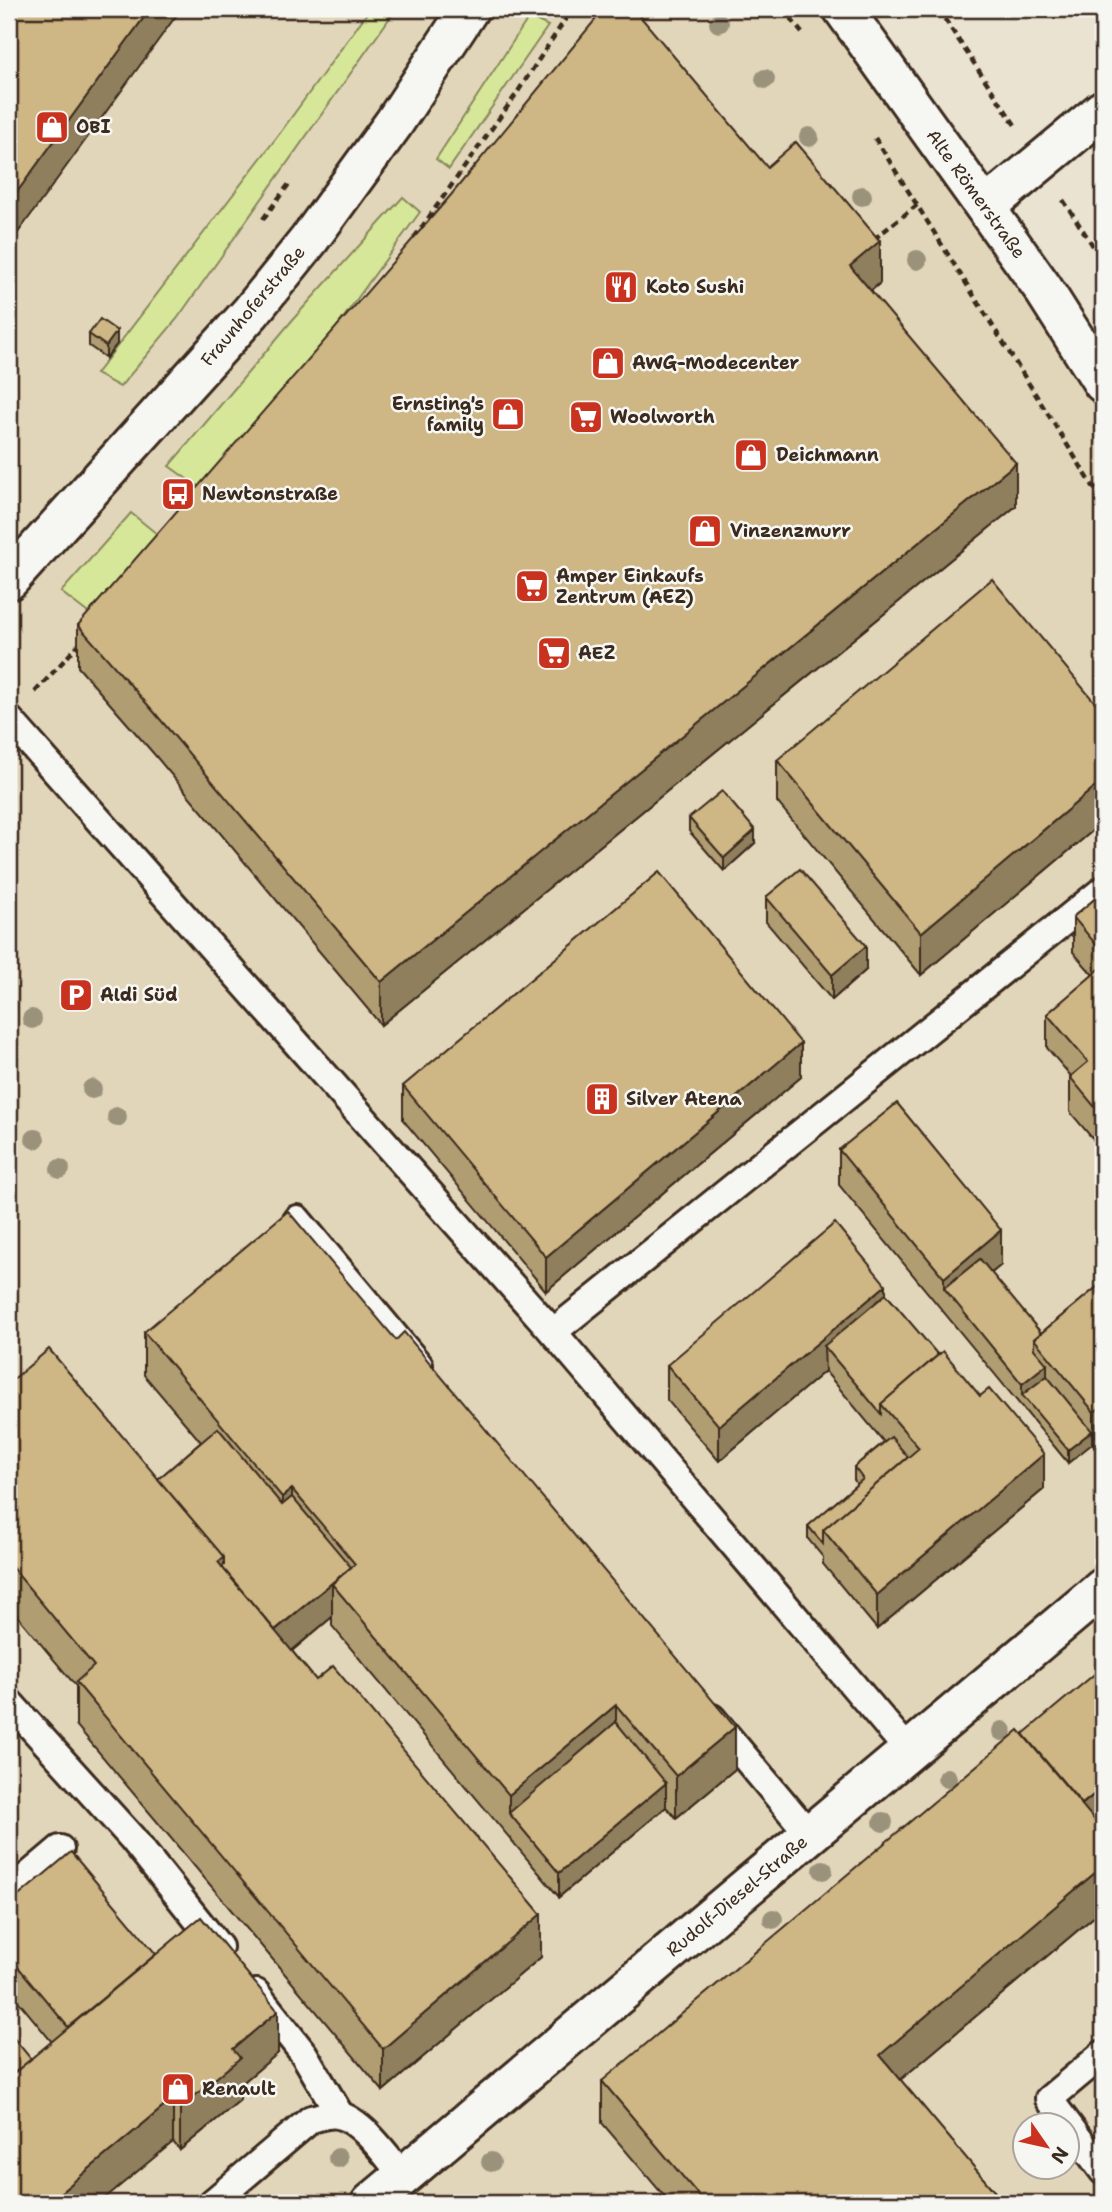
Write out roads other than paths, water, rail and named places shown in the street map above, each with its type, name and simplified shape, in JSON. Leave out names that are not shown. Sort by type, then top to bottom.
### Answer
[{"type":"street","name":"Fraunhoferstraße","points":[[9,580],[251,312],[309,240],[394,123],[469,9]]},
{"type":"street","name":"Alte Römerstraße","points":[[844,9],[987,206],[1103,383]]},
{"type":"street","points":[[987,206],[1103,110]]},
{"type":"street","name":"Rudolf-Diesel-Straße","points":[[371,2203],[1103,1588]]},
{"type":"lane","points":[[9,719],[553,1332],[909,1751]]},
{"type":"lane","points":[[553,1332],[1103,890]]},
{"type":"lane","points":[[297,1219],[438,1389]]},
{"type":"lane","points":[[695,1697],[810,1835]]},
{"type":"lane","points":[[9,1702],[132,1838],[304,2054],[341,2115],[363,2130],[403,2176]]},
{"type":"lane","points":[[9,1892],[61,1849]]},
{"type":"lane","points":[[1103,2054],[1049,2099],[1103,2171]]},
{"type":"lane","points":[[212,2203],[311,2119],[341,2115]]},
{"type":"place","name":"OBI","points":[[52,127]]},
{"type":"place","name":"Koto Sushi","points":[[621,287]]},
{"type":"place","name":"AWG-Modecenter","points":[[608,363]]},
{"type":"place","name":"Ernsting's family","points":[[508,414]]},
{"type":"place","name":"Woolworth","points":[[586,417]]},
{"type":"place","name":"Deichmann","points":[[751,455]]},
{"type":"place","name":"Newtonstraße","points":[[178,494]]},
{"type":"place","name":"Vinzenzmurr","points":[[705,531]]},
{"type":"place","name":"Amper Einkaufs Zentrum (AEZ)","points":[[532,586]]},
{"type":"place","name":"AEZ","points":[[554,653]]},
{"type":"place","name":"Aldi Süd","points":[[76,995]]},
{"type":"place","name":"Silver Atena","points":[[602,1099]]},
{"type":"place","name":"Renault","points":[[178,2089]]}]
